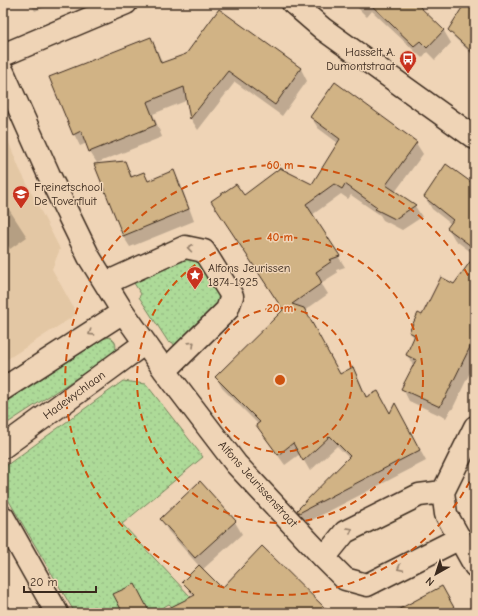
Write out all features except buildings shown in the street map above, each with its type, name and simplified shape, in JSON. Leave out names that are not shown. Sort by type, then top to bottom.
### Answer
[{"type":"street","points":[[3,55],[126,3]]},
{"type":"street","points":[[293,3],[323,29],[475,138]]},
{"type":"street","name":"Alfons Jeurissenstraat","points":[[3,72],[49,175],[89,257],[124,312],[164,371],[236,464],[324,558],[345,579],[367,585],[460,538]]},
{"type":"street","points":[[106,283],[185,247],[204,251],[232,296],[227,310],[164,371]]},
{"type":"street","points":[[3,389],[124,312]]},
{"type":"street","name":"Hadewychlaan","points":[[3,447],[145,343]]},
{"type":"street","points":[[475,427],[443,492],[446,514],[475,566]]},
{"type":"street","points":[[324,558],[345,532],[420,495],[443,492]]},
{"type":"street","points":[[3,517],[57,613]]},
{"type":"shaded area","name":"Freinetschool De Toverfluit","points":[[3,128],[19,168],[60,249],[52,269],[77,314],[3,362]]},
{"type":"green space","points":[[188,256],[197,256],[225,297],[178,350],[172,342],[169,343],[139,297],[141,294],[132,280]]},
{"type":"green space","points":[[109,337],[116,345],[112,355],[3,426],[3,404],[102,339]]},
{"type":"green space","points":[[123,381],[146,384],[203,457],[122,524],[206,613],[179,613],[169,604],[153,613],[75,613],[3,491],[3,475],[7,465]]},
{"type":"place","name":"Hasselt A. Dumontstraat","points":[[408,74]]},
{"type":"place","name":"Freinetschool De Toverfluit","points":[[21,209]]},
{"type":"place","name":"Alfons Jeurissen 1874-1925","points":[[195,290]]}]
